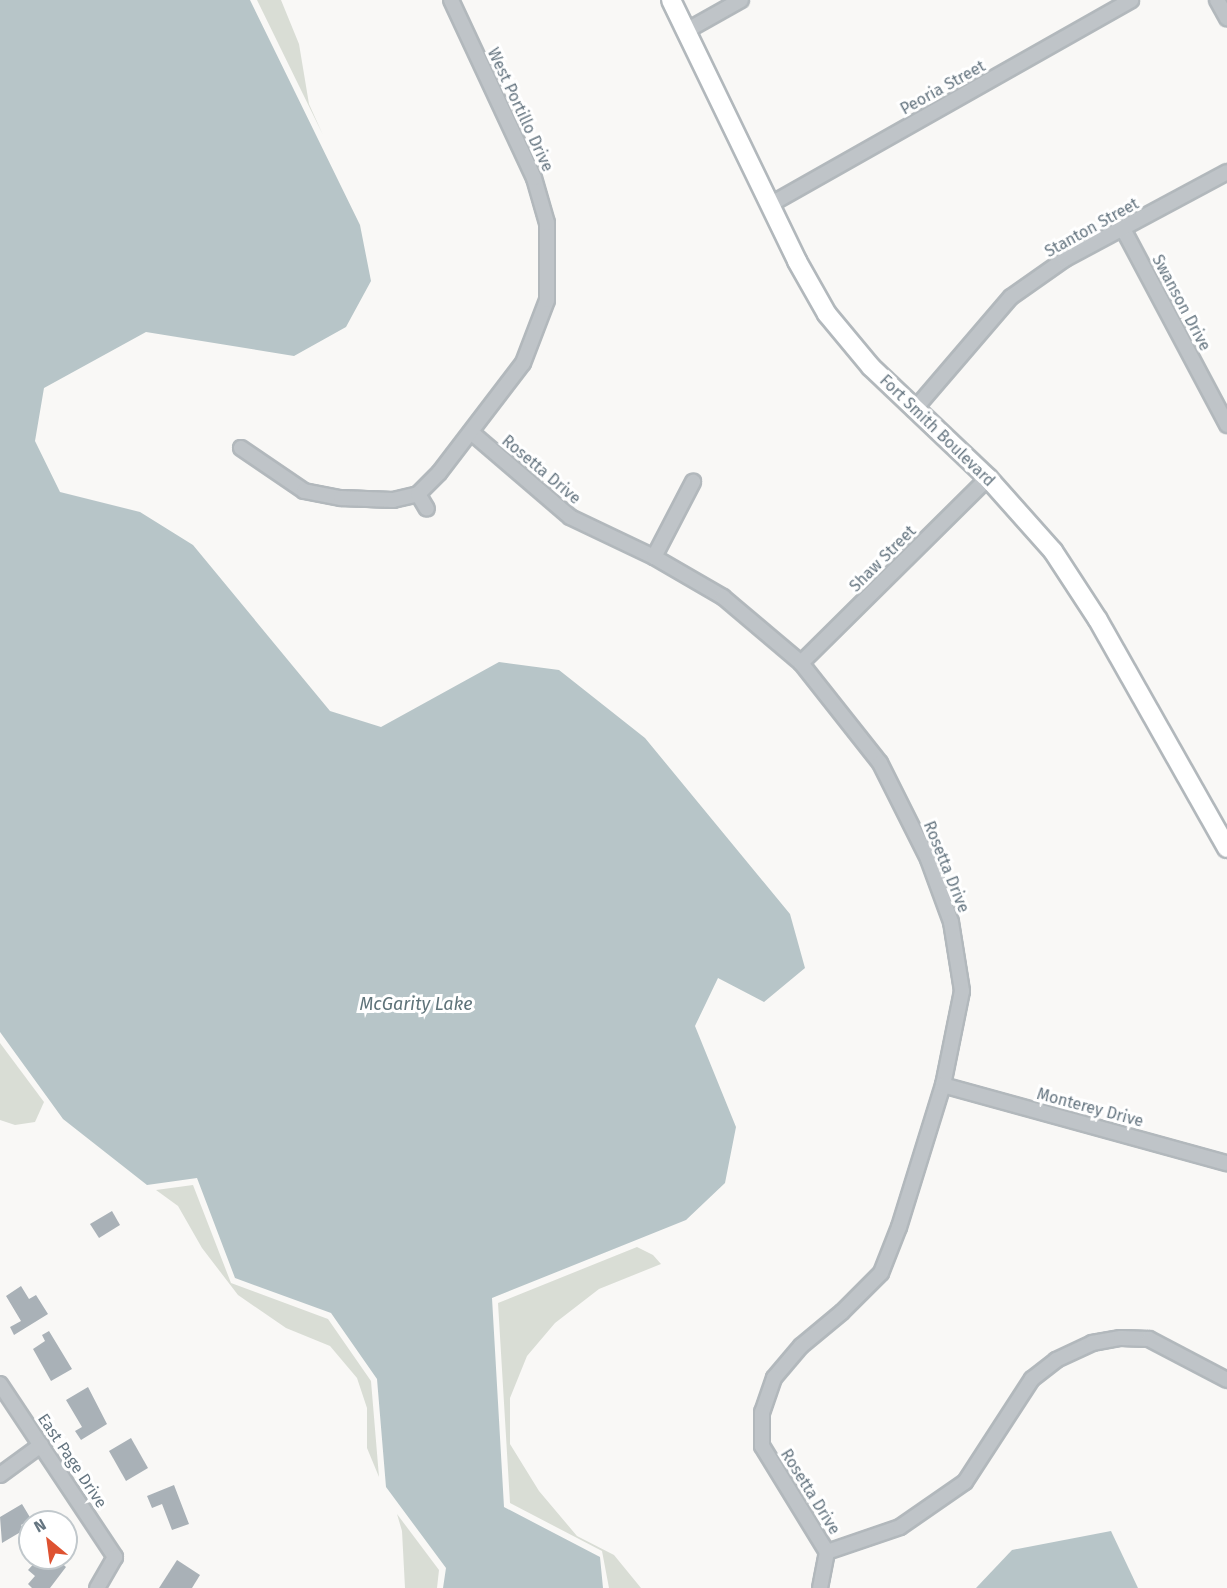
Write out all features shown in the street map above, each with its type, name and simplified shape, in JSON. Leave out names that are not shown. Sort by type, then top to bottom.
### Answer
[{"type":"street","name":"West Portillo Drive","points":[[418,494],[471,432],[523,363],[547,300],[547,223],[534,178],[451,0]]},
{"type":"street","name":"Fort Smith Boulevard","points":[[671,0],[828,314],[871,367],[988,478],[1053,551],[1098,620],[1227,848]]},
{"type":"street","points":[[686,31],[741,0]]},
{"type":"street","name":"Peoria Street","points":[[771,204],[1131,0]]},
{"type":"street","points":[[1218,0],[1227,18]]},
{"type":"street","name":"Stanton Street","points":[[914,410],[1011,297],[1065,259],[1227,172]]},
{"type":"street","name":"Swanson Drive","points":[[1123,229],[1227,425]]},
{"type":"street","name":"Rosetta Drive","points":[[471,432],[570,517],[654,557],[723,597],[801,663],[880,763],[928,859],[951,922],[962,991],[943,1085],[880,1273],[842,1312],[801,1346],[774,1378],[762,1412],[762,1446],[827,1552]]},
{"type":"street","points":[[241,448],[304,491],[341,498],[393,500],[418,494],[427,509]]},
{"type":"street","name":"Shaw Street","points":[[801,663],[988,478]]},
{"type":"street","points":[[654,557],[693,482]]},
{"type":"street","name":"Monterey Drive","points":[[943,1085],[1227,1163]]},
{"type":"street","points":[[820,1588],[827,1552],[900,1527],[964,1482],[1032,1379],[1056,1359],[1092,1343],[1120,1338],[1149,1339],[1227,1380]]},
{"type":"street","name":"East Page Drive","points":[[0,1384],[115,1557],[97,1588]]},
{"type":"street","points":[[0,1475],[41,1445]]},
{"type":"shaded area","points":[[257,0],[281,0],[299,44],[309,104],[323,135]]},
{"type":"shaded area","points":[[0,1043],[44,1102],[35,1122],[15,1125],[0,1120]]},
{"type":"shaded area","points":[[193,1185],[231,1283],[328,1319],[371,1381],[379,1477],[367,1448],[367,1408],[357,1378],[330,1346],[286,1328],[238,1295],[202,1248],[178,1206],[156,1190]]},
{"type":"shaded area","points":[[637,1247],[653,1255],[661,1264],[599,1289],[555,1323],[527,1356],[510,1398],[510,1444],[539,1491],[577,1536],[614,1555],[641,1588],[609,1588],[602,1551],[510,1503],[498,1303]]},
{"type":"shaded area","points":[[397,1514],[439,1570],[437,1588],[405,1588],[402,1531]]},
{"type":"water","name":"McGarity Lake","points":[[0,0],[250,0],[360,225],[371,281],[346,327],[294,356],[146,332],[44,388],[35,441],[60,492],[140,512],[193,545],[330,711],[381,727],[499,662],[559,670],[645,738],[790,914],[805,968],[764,1002],[718,978],[695,1026],[736,1127],[725,1183],[686,1220],[492,1298],[504,1507],[600,1557],[603,1588],[443,1588],[446,1568],[386,1487],[377,1379],[331,1313],[235,1278],[197,1178],[147,1185],[63,1119],[0,1032]]},
{"type":"water","points":[[1111,1531],[1138,1588],[976,1588],[1012,1550]]},
{"type":"building","points":[[112,1211],[120,1225],[99,1238],[90,1224]]},
{"type":"building","points":[[21,1286],[29,1299],[36,1295],[48,1314],[14,1335],[10,1327],[21,1321],[6,1296]]},
{"type":"building","points":[[49,1331],[72,1369],[51,1381],[33,1349],[45,1341],[42,1335]]},
{"type":"building","points":[[88,1387],[107,1424],[81,1440],[75,1431],[82,1427],[66,1400]]},
{"type":"building","points":[[131,1438],[148,1468],[126,1481],[109,1451]]},
{"type":"building","points":[[174,1485],[189,1524],[172,1530],[162,1504],[152,1508],[147,1496]]},
{"type":"building","points":[[22,1504],[26,1510],[18,1510],[18,1534],[2,1543],[0,1517]]},
{"type":"building","points":[[177,1560],[200,1575],[192,1588],[159,1588]]},
{"type":"building","points":[[28,1570],[64,1570],[50,1588],[32,1588],[28,1584],[35,1576]]}]
